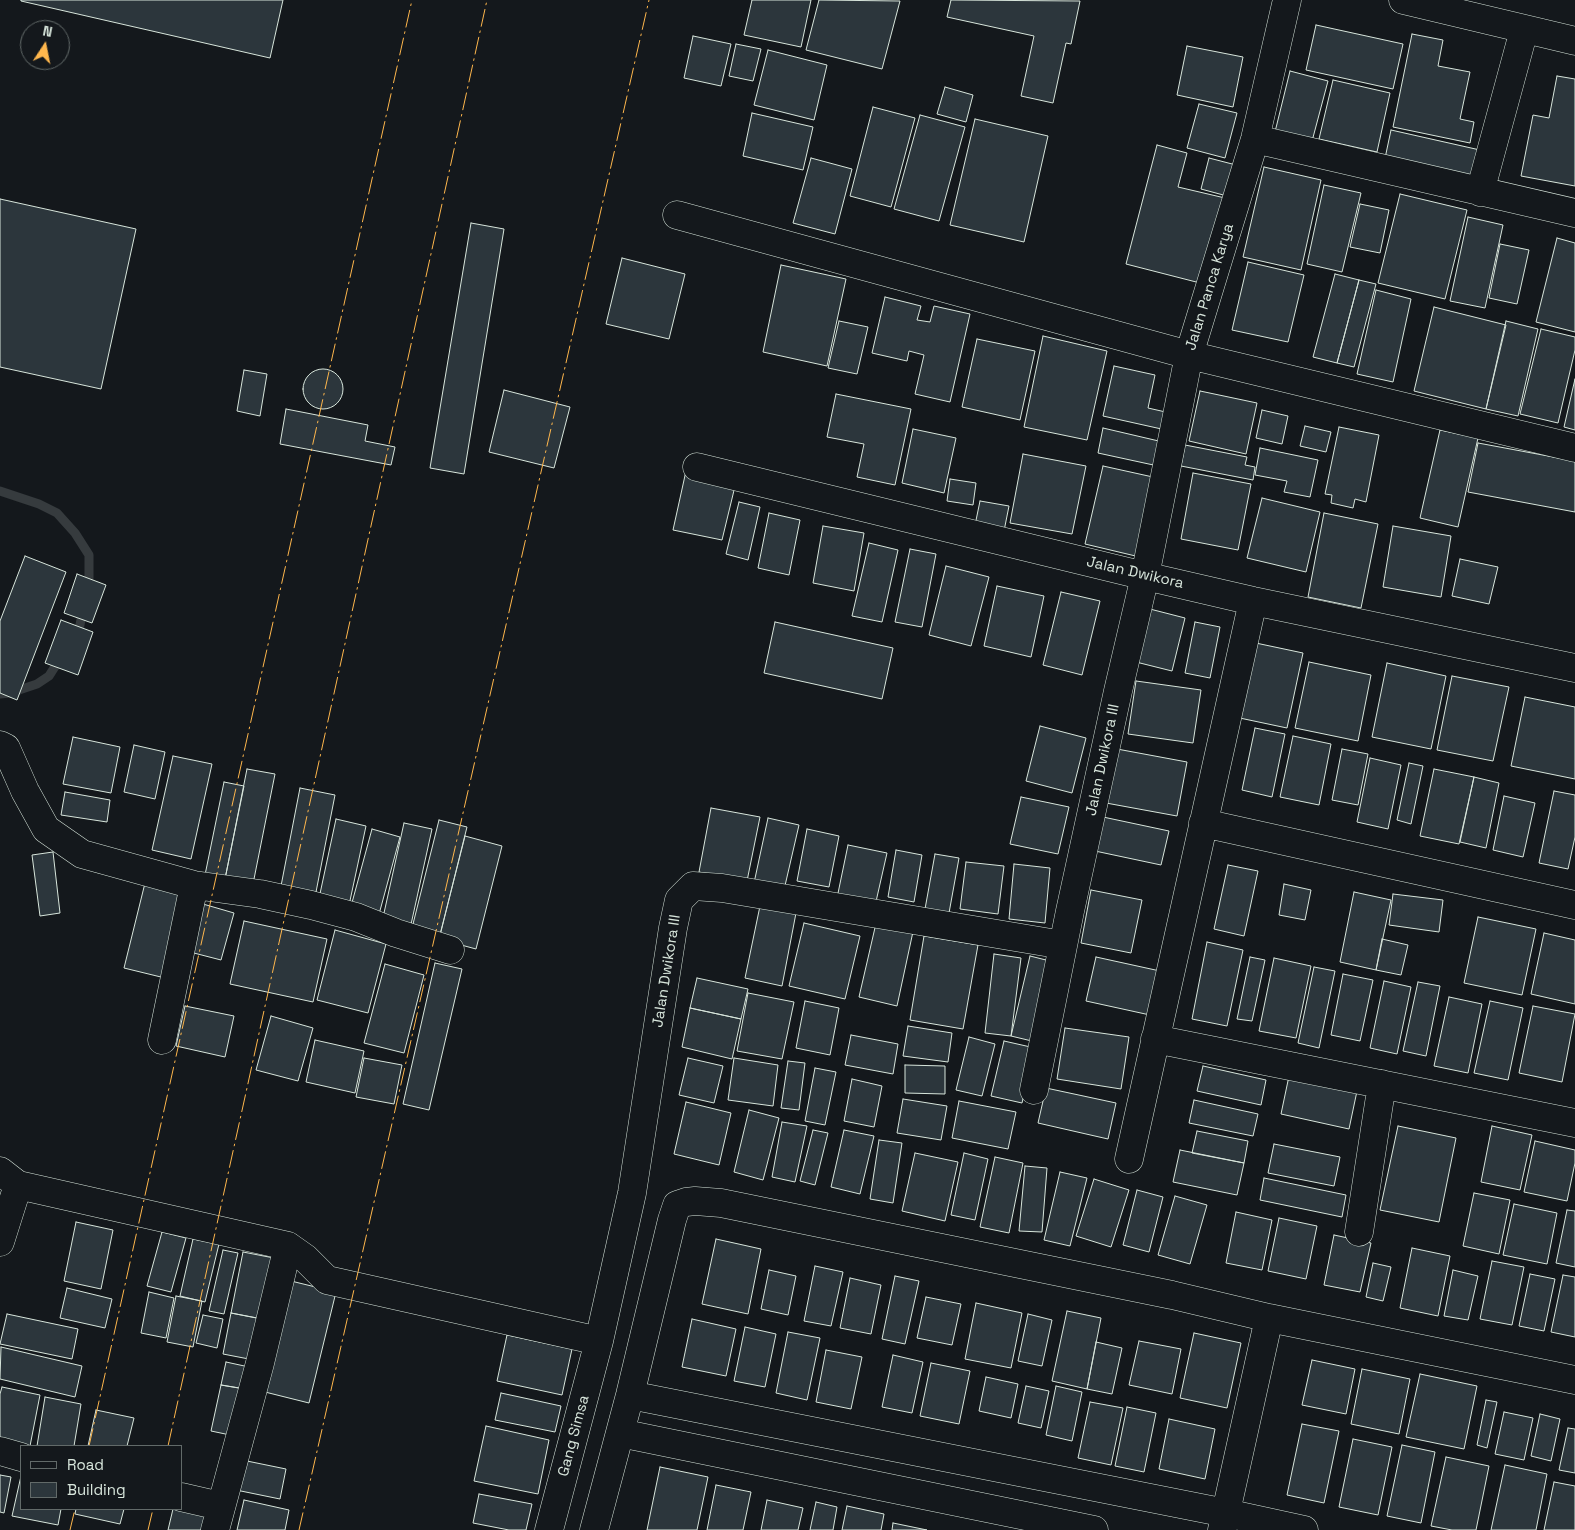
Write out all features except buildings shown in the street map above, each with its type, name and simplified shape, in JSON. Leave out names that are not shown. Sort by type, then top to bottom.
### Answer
[{"type":"street","name":"Jalan Panca Karya","points":[[1145,576],[1189,355],[1255,139],[1287,0]]},
{"type":"street","points":[[1403,0],[1575,41]]},
{"type":"street","points":[[1480,192],[1524,30]]},
{"type":"street","points":[[1255,139],[1575,213]]},
{"type":"street","points":[[677,215],[1189,355],[1575,448]]},
{"type":"street","name":"Jalan Dwikora","points":[[697,467],[1253,601],[1575,668]]},
{"type":"street","name":"Jalan Dwikora III","points":[[1034,1090],[1063,945],[1145,576]]},
{"type":"street","points":[[1129,1159],[1253,601]]},
{"type":"street","points":[[3,746],[46,829],[82,854],[194,885],[260,894],[311,905],[450,950]]},
{"type":"street","points":[[1203,823],[1575,905]]},
{"type":"street","points":[[162,1040],[194,885]]},
{"type":"street","name":"Jalan Dwikora III","points":[[599,1341],[632,1192],[673,928],[679,900],[693,886],[722,888],[1063,945]]},
{"type":"street","points":[[1156,1039],[1575,1123]]},
{"type":"street","points":[[1359,1232],[1382,1084]]},
{"type":"street","points":[[0,1242],[9,1178],[288,1246],[305,1258],[327,1280],[599,1341]]},
{"type":"street","points":[[594,1530],[630,1395],[672,1220],[677,1206],[696,1201],[722,1202],[1172,1295],[1269,1318],[1575,1380]]},
{"type":"street","points":[[182,1498],[217,1518],[260,1363],[288,1246]]},
{"type":"street","points":[[1224,1522],[1269,1318]]},
{"type":"street","name":"Gang Simsa","points":[[549,1530],[599,1341]]},
{"type":"street","points":[[630,1395],[1224,1522],[1304,1530]]},
{"type":"street","points":[[620,1433],[1094,1530]]},
{"type":"street","points":[[0,1451],[20,1457]]},
{"type":"waterway","points":[[0,491],[39,504],[57,513],[75,533],[89,555],[87,590]]},
{"type":"waterway","points":[[74,636],[80,625],[83,608]]},
{"type":"waterway","points":[[0,694],[10,693],[37,684],[49,676],[61,657]]},
{"type":"power","points":[[89,1445],[412,0]]},
{"type":"power","points":[[168,1445],[487,0]]},
{"type":"power","points":[[299,1530],[649,0]]},
{"type":"power","points":[[70,1530],[75,1510]]},
{"type":"power","points":[[148,1530],[153,1510]]}]
